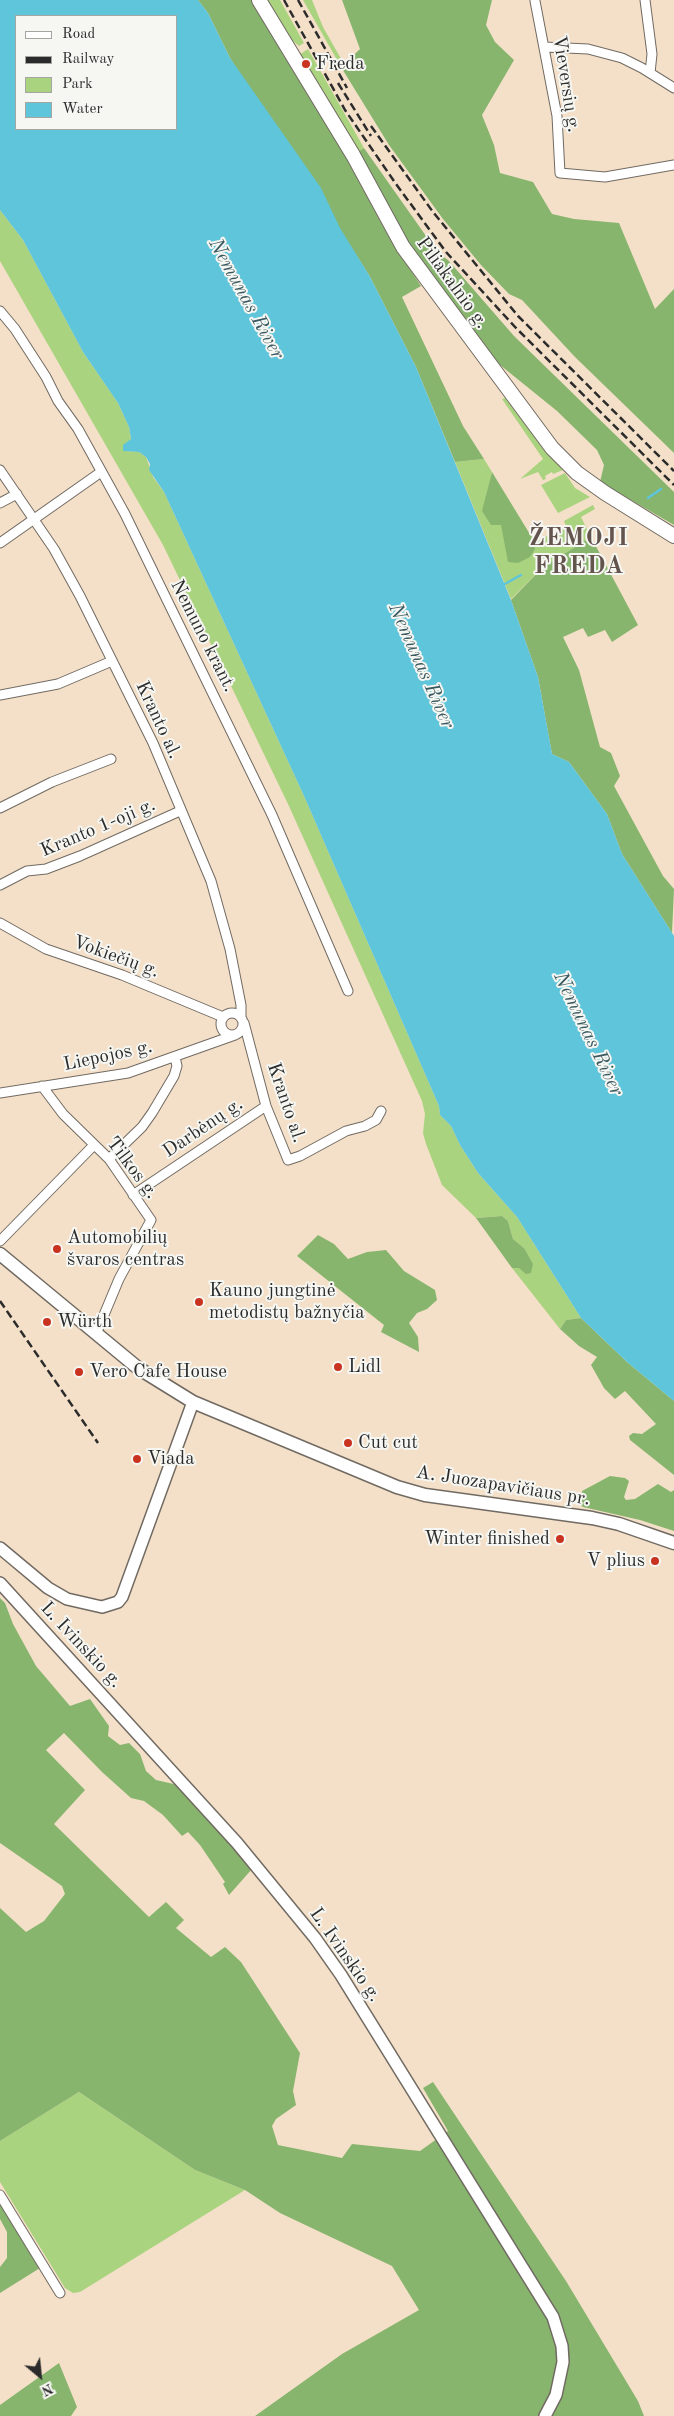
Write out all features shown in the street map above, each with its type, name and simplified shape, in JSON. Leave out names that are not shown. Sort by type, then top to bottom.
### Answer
[{"type":"main road","name":"Piliakalnio g.","points":[[259,0],[353,155],[403,248],[552,448],[577,473],[605,493],[674,536]]},
{"type":"main road","name":"A. Juozapavičiaus pr.","points":[[0,1254],[152,1378],[193,1402],[397,1487],[426,1495],[592,1518],[619,1524],[674,1543]]},
{"type":"street","points":[[645,0],[652,54],[650,73]]},
{"type":"street","name":"Vieversių g.","points":[[535,1],[557,116],[560,174],[605,177],[674,165]]},
{"type":"street","points":[[544,47],[588,49],[622,58],[674,88]]},
{"type":"street","name":"Nemuno krant.","points":[[0,311],[15,329],[46,377],[58,401],[78,429],[125,514],[265,800],[348,991]]},
{"type":"street","name":"Kranto al.","points":[[0,470],[54,549],[78,592],[153,743],[210,881],[230,949],[240,1014],[266,1106],[288,1160],[300,1156],[346,1130],[365,1126],[376,1120],[381,1111]]},
{"type":"street","points":[[0,543],[101,472]]},
{"type":"street","points":[[0,503],[17,494]]},
{"type":"street","points":[[0,696],[58,684],[112,661]]},
{"type":"street","points":[[0,808],[52,782],[111,759]]},
{"type":"street","name":"Kranto 1-oji g.","points":[[0,884],[27,872],[46,869],[80,856],[180,811]]},
{"type":"street","name":"Vokiečių g.","points":[[0,923],[46,949],[122,975],[223,1017]]},
{"type":"street","points":[[220,1042],[224,1031],[221,1024],[223,1017],[228,1013],[240,1014],[236,1034]]},
{"type":"street","points":[[224,1031],[236,1034],[248,1041]]},
{"type":"street","name":"Liepojos g.","points":[[0,1093],[128,1073],[220,1042],[236,1034]]},
{"type":"street","points":[[110,1160],[142,1127],[152,1113],[174,1076],[177,1066],[175,1057]]},
{"type":"street","name":"Tilkos g.","points":[[42,1086],[63,1114],[110,1160],[151,1220],[118,1279],[96,1334]]},
{"type":"street","name":"Darbėnų g.","points":[[133,1195],[266,1106]]},
{"type":"street","points":[[0,1241],[94,1145]]},
{"type":"street","points":[[0,1548],[48,1588],[67,1598],[102,1608],[118,1602],[126,1588],[193,1402]]},
{"type":"street","name":"L. Ivinskio g.","points":[[0,1583],[237,1843],[328,1955],[411,2084],[553,2317],[562,2346],[563,2362],[561,2378],[553,2402],[545,2416]]},
{"type":"street","points":[[0,2195],[60,2293]]},
{"type":"green space","points":[[198,0],[253,0],[337,141],[385,230],[421,286],[402,297],[463,426],[484,459],[455,462],[416,367],[369,275],[230,58],[208,13]]},
{"type":"green space","points":[[266,0],[280,0],[304,43],[299,46],[289,38]]},
{"type":"green space","points":[[303,0],[312,0],[323,27],[344,64],[341,67]]},
{"type":"green space","points":[[342,0],[492,0],[486,25],[495,42],[514,60],[482,115],[494,145],[500,173],[533,182],[552,214],[574,219],[619,223],[655,309],[674,289],[674,453],[575,357],[522,300],[509,294],[481,265],[443,219],[389,145],[341,67],[360,49]]},
{"type":"green space","points":[[308,49],[364,148],[356,153],[299,55]]},
{"type":"green space","points":[[364,148],[438,253],[448,260],[514,336],[674,492],[674,525],[600,482],[604,465],[597,450],[557,411],[484,352],[430,281],[356,153]]},
{"type":"green space","points":[[0,210],[23,240],[83,352],[118,403],[129,427],[131,439],[124,447],[126,451],[139,452],[146,457],[153,477],[164,492],[304,796],[439,1106],[440,1115],[451,1126],[460,1145],[478,1173],[517,1217],[581,1318],[566,1320],[560,1329],[512,1268],[519,1268],[527,1257],[524,1248],[513,1239],[508,1221],[502,1216],[476,1218],[442,1185],[423,1133],[425,1114],[422,1101],[288,804],[163,545],[0,261]]},
{"type":"green space","points":[[505,398],[563,470],[553,474],[552,472],[545,476],[546,479],[543,480],[538,472],[520,479],[543,459],[502,399]]},
{"type":"green space","points":[[484,459],[492,472],[483,511],[501,525],[504,530],[509,562],[534,549],[531,536],[534,536],[538,541],[566,526],[564,521],[593,505],[595,509],[581,517],[591,537],[543,567],[511,599],[455,462]]},
{"type":"green space","points":[[492,472],[531,536],[535,549],[530,557],[518,563],[508,562],[501,525],[491,525],[482,511]]},
{"type":"green space","points":[[565,473],[575,488],[590,497],[558,513],[541,485]]},
{"type":"green space","points":[[591,537],[638,625],[612,642],[605,630],[588,637],[583,628],[563,637],[579,670],[600,747],[611,753],[620,776],[614,786],[663,876],[674,889],[672,933],[622,854],[607,814],[569,762],[552,754],[538,677],[511,600],[543,567]]},
{"type":"green space","points":[[502,1216],[508,1221],[513,1239],[524,1248],[533,1264],[531,1273],[526,1274],[519,1268],[512,1268],[476,1218]]},
{"type":"green space","points":[[318,1235],[334,1244],[348,1259],[367,1252],[386,1250],[404,1271],[435,1290],[437,1300],[427,1309],[417,1313],[409,1323],[418,1337],[419,1352],[381,1332],[384,1325],[297,1256]]},
{"type":"green space","points":[[581,1318],[627,1362],[674,1401],[674,1475],[630,1440],[629,1436],[633,1433],[642,1434],[656,1424],[625,1391],[615,1399],[604,1388],[591,1365],[597,1357],[579,1346],[560,1329],[566,1320]]},
{"type":"green space","points":[[610,1476],[625,1478],[629,1481],[624,1497],[626,1500],[635,1499],[658,1484],[671,1492],[674,1490],[674,1531],[640,1520],[583,1507],[580,1504],[582,1491]]},
{"type":"green space","points":[[0,1598],[5,1603],[13,1624],[36,1666],[70,1706],[90,1699],[109,1726],[108,1736],[120,1745],[129,1743],[140,1754],[146,1771],[156,1780],[178,1785],[252,1869],[229,1895],[223,1884],[225,1882],[200,1845],[188,1832],[182,1836],[163,1815],[144,1801],[131,1798],[102,1772],[64,1733],[46,1750],[85,1790],[54,1824],[149,1917],[166,1902],[184,1920],[176,1928],[211,1957],[225,1947],[241,1962],[300,2053],[293,2091],[296,2105],[276,2119],[272,2126],[278,2145],[342,2158],[352,2144],[420,2151],[448,2131],[423,2088],[433,2082],[566,2281],[638,2401],[644,2416],[255,2416],[342,2354],[419,2310],[392,2266],[280,2213],[245,2190],[195,2170],[79,2092],[0,2141],[0,1908],[26,1932],[44,1921],[65,1894],[62,1886],[0,1843]]},
{"type":"green space","points":[[79,2092],[195,2170],[245,2190],[80,2292],[73,2293],[65,2288],[0,2182],[0,2141]]},
{"type":"green space","points":[[0,2204],[40,2268],[0,2293],[0,2267],[7,2258],[7,2232],[0,2219]]},
{"type":"green space","points":[[59,2363],[77,2407],[71,2416],[0,2416],[0,2405]]},
{"type":"water","name":"Nemunas River","points":[[0,0],[198,0],[208,13],[230,58],[321,188],[340,228],[369,275],[416,367],[511,600],[538,677],[552,754],[569,762],[607,814],[622,854],[674,936],[674,1401],[627,1362],[581,1318],[517,1217],[478,1173],[460,1145],[451,1126],[440,1115],[439,1106],[304,796],[164,492],[149,470],[150,464],[146,457],[139,452],[123,451],[123,445],[131,439],[129,427],[118,403],[83,352],[23,240],[0,210]]},
{"type":"waterway","points":[[648,498],[661,489]]},
{"type":"waterway","points":[[503,585],[521,575]]},
{"type":"railway","points":[[284,0],[345,110],[446,252],[516,328],[674,485]]},
{"type":"railway","points":[[298,0],[347,88]]},
{"type":"railway","points":[[338,83],[371,136]]},
{"type":"railway","points":[[371,126],[433,212],[518,316],[674,471]]},
{"type":"railway","points":[[0,1301],[98,1443]]},
{"type":"place","name":"Freda","points":[[306,64]]},
{"type":"place","name":"Automobilių švaros centras","points":[[57,1249]]},
{"type":"place","name":"Kauno jungtinė metodistų bažnyčia","points":[[199,1302]]},
{"type":"place","name":"Würth","points":[[47,1322]]},
{"type":"place","name":"Lidl","points":[[338,1367]]},
{"type":"place","name":"Vero Cafe House","points":[[79,1372]]},
{"type":"place","name":"Cut cut","points":[[348,1443]]},
{"type":"place","name":"Viada","points":[[137,1459]]},
{"type":"place","name":"Winter finished","points":[[560,1539]]},
{"type":"place","name":"V plius","points":[[655,1561]]},
{"type":"district","name":"ŽEMOJI FREDA","points":[[579,553]]}]
